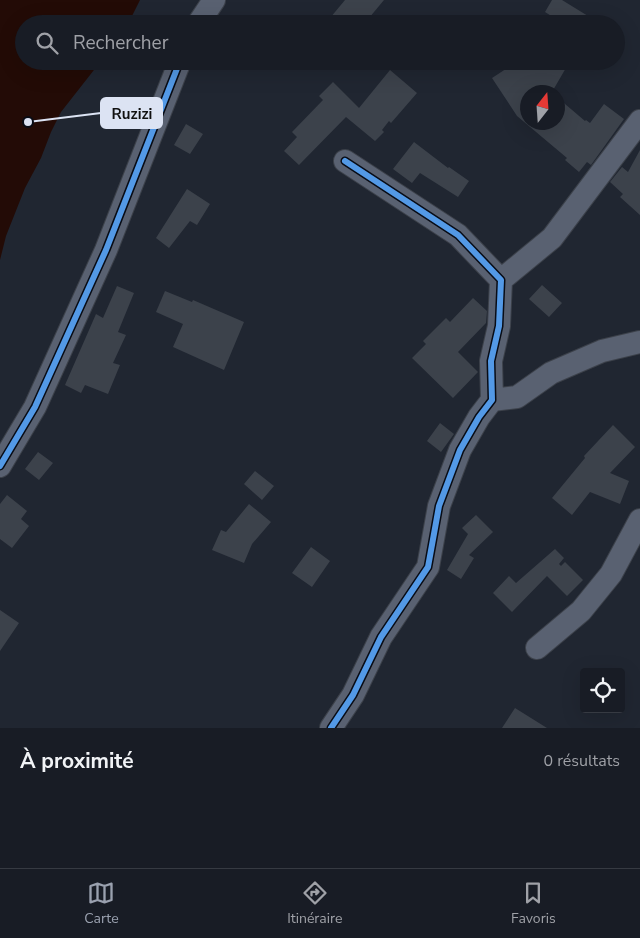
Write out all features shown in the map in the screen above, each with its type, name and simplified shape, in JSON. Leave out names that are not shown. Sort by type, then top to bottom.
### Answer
[{"type":"street","points":[[204,15],[214,0]]},
{"type":"street","points":[[0,466],[35,407],[106,250],[176,70]]},
{"type":"street","points":[[501,280],[552,238],[640,120]]},
{"type":"street","points":[[331,728],[353,694],[381,637],[428,566],[439,506],[460,450],[479,417],[492,400],[491,361],[499,326],[501,280],[458,234],[345,161]]},
{"type":"street","points":[[492,400],[517,397],[551,374],[602,350],[640,342]]},
{"type":"street","points":[[537,648],[582,611],[612,574],[640,520]]},
{"type":"shaded area","points":[[0,0],[140,0],[132,15],[15,15],[15,70],[94,70],[61,112],[51,132],[41,158],[25,188],[6,236],[0,260]]},
{"type":"building","points":[[345,0],[384,0],[372,15],[332,15]]},
{"type":"building","points":[[552,0],[562,0],[586,15],[550,15],[545,12]]},
{"type":"building","points":[[390,70],[417,93],[391,123],[389,121],[382,130],[384,132],[375,141],[346,117],[299,165],[284,151],[297,137],[292,132],[323,100],[319,96],[333,82],[359,108]]},
{"type":"building","points":[[504,70],[565,70],[556,85],[520,85],[520,119],[492,78]]},
{"type":"building","points":[[565,104],[590,123],[604,104],[624,119],[591,165],[587,162],[579,172],[565,160],[567,158],[534,130],[565,130]]},
{"type":"building","points":[[186,124],[203,134],[190,154],[174,145]]},
{"type":"building","points":[[414,142],[448,168],[469,181],[458,197],[420,173],[412,183],[393,169]]},
{"type":"building","points":[[640,150],[640,215],[620,197],[623,194],[610,182],[622,167],[628,172]]},
{"type":"building","points":[[187,189],[210,204],[197,225],[190,221],[169,248],[156,238]]},
{"type":"building","points":[[542,285],[562,303],[549,317],[529,299]]},
{"type":"building","points":[[117,286],[134,293],[118,332],[126,335],[113,363],[120,365],[108,394],[85,385],[81,393],[65,385],[96,314],[103,318]]},
{"type":"building","points":[[165,291],[192,302],[193,300],[244,322],[224,370],[173,347],[183,324],[156,312]]},
{"type":"building","points":[[473,298],[487,311],[486,323],[458,352],[478,372],[453,398],[412,358],[426,344],[423,341],[446,318],[450,322]]},
{"type":"building","points":[[440,423],[454,434],[441,452],[427,441]]},
{"type":"building","points":[[613,425],[635,447],[610,473],[629,481],[620,504],[590,492],[572,515],[552,498],[585,458],[584,456]]},
{"type":"building","points":[[38,452],[53,463],[39,480],[25,469]]},
{"type":"building","points":[[255,471],[274,486],[262,500],[244,484]]},
{"type":"building","points":[[7,495],[27,511],[21,519],[29,526],[12,548],[0,539],[0,504]]},
{"type":"building","points":[[249,504],[271,522],[252,544],[244,563],[212,550],[221,530],[226,532]]},
{"type":"building","points":[[476,515],[493,532],[469,555],[474,558],[461,579],[447,570],[468,534],[462,528]]},
{"type":"building","points":[[311,547],[330,561],[312,587],[292,573]]},
{"type":"building","points":[[555,549],[564,558],[559,564],[561,566],[565,562],[583,580],[567,596],[547,576],[512,612],[493,593],[509,576],[516,583]]},
{"type":"building","points":[[0,610],[19,623],[0,651]]},
{"type":"building","points":[[515,708],[547,728],[502,728]]},
{"type":"cycle path","points":[[0,466],[35,407],[106,250],[176,70]]},
{"type":"cycle path","points":[[331,728],[353,695],[381,637],[428,567],[439,506],[460,450],[479,417],[492,400],[491,361],[499,326],[501,280],[458,235],[345,161]]},
{"type":"place","name":"Ruzizi","points":[[28,122]]}]
